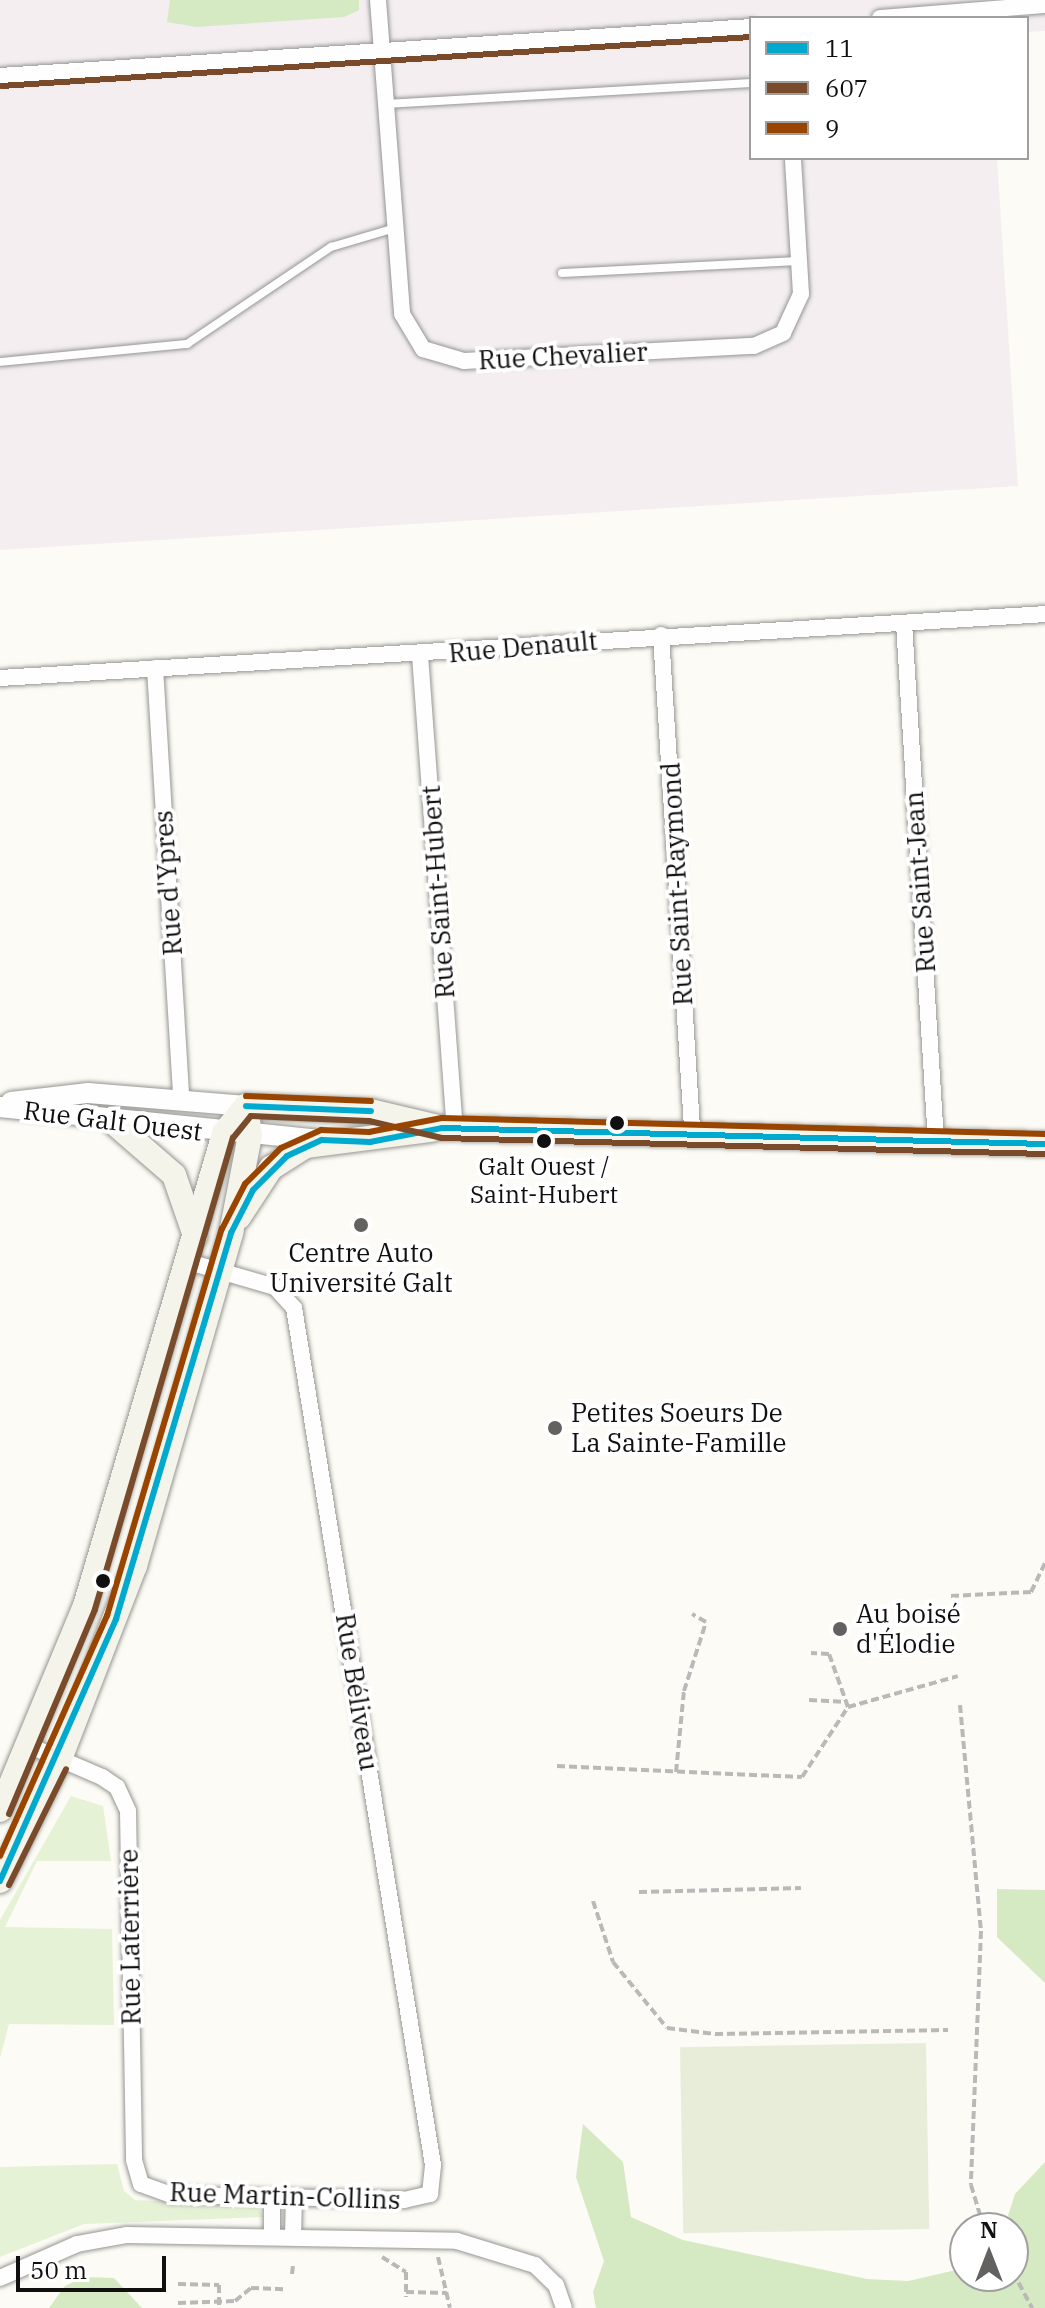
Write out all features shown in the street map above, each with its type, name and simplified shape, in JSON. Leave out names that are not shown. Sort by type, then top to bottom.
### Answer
[{"type":"main road","name":"Rue Galt Ouest","points":[[246,1106],[370,1111],[448,1128],[1045,1144]]},
{"type":"main road","points":[[0,1810],[30,1746],[106,1545],[224,1133],[246,1106]]},
{"type":"main road","points":[[0,1881],[60,1759],[135,1566],[231,1233],[250,1135],[246,1106]]},
{"type":"main road","points":[[114,1123],[174,1175],[196,1238]]},
{"type":"main road","points":[[231,1233],[271,1168],[322,1140],[370,1142],[448,1128]]},
{"type":"street","name":"Rue Chevalier","points":[[378,0],[402,314],[423,349],[464,361],[754,346],[783,333],[801,294],[793,160]]},
{"type":"street","points":[[905,16],[1045,5]]},
{"type":"street","points":[[0,76],[749,27]]},
{"type":"street","name":"Rue Denault","points":[[0,678],[420,655],[661,635],[1045,614]]},
{"type":"street","name":"Rue Saint-Jean","points":[[904,623],[936,1142]]},
{"type":"street","name":"Rue Saint-Raymond","points":[[661,635],[692,1133]]},
{"type":"street","name":"Rue Saint-Hubert","points":[[420,655],[448,1128]]},
{"type":"street","name":"Rue d'Ypres","points":[[155,668],[181,1098]]},
{"type":"street","name":"Rue Galt Ouest","points":[[0,1105],[88,1093],[181,1098],[246,1106]]},
{"type":"street","name":"Rue Galt Ouest","points":[[0,1105],[114,1123],[322,1140]]},
{"type":"street","name":"Rue Béliveau","points":[[189,1262],[275,1287],[289,1297],[298,1323],[433,2165],[430,2194]]},
{"type":"street","name":"Rue Laterrière","points":[[30,1746],[117,1787],[128,1811],[134,2160],[141,2184]]},
{"type":"street","name":"Rue Martin-Collins","points":[[141,2184],[166,2195],[404,2200],[430,2194]]},
{"type":"street","points":[[272,2197],[272,2237]]},
{"type":"street","points":[[293,2237],[294,2197]]},
{"type":"street","points":[[0,2278],[58,2250],[114,2236],[293,2237],[497,2248],[547,2275],[564,2308]]},
{"type":"lane","points":[[385,104],[749,83]]},
{"type":"lane","points":[[0,362],[187,344],[331,247],[395,228]]},
{"type":"lane","points":[[562,273],[799,261]]},
{"type":"path","points":[[951,1596],[1031,1592],[1045,1563]]},
{"type":"path","points":[[676,1772],[684,1691],[706,1622],[692,1614]]},
{"type":"path","points":[[811,1653],[829,1654],[847,1704]]},
{"type":"path","points":[[809,1700],[847,1704],[958,1676]]},
{"type":"path","points":[[557,1766],[802,1777],[847,1704]]},
{"type":"path","points":[[960,1705],[981,1931],[971,2185],[979,2212]]},
{"type":"path","points":[[639,1892],[801,1888]]},
{"type":"path","points":[[593,1901],[613,1962],[667,2028],[705,2034],[948,2030]]},
{"type":"path","points":[[437,2254],[450,2308]]},
{"type":"path","points":[[382,2257],[406,2272],[406,2294],[447,2293]]},
{"type":"path","points":[[292,2274],[293,2266]]},
{"type":"path","points":[[178,2284],[219,2285],[219,2305]]},
{"type":"path","points":[[178,2303],[219,2305],[235,2301],[251,2288],[284,2289]]},
{"type":"shaded area","points":[[0,0],[1045,0],[1045,31],[1029,32],[1029,16],[749,16],[749,160],[997,160],[1018,486],[0,550]]},
{"type":"green space","points":[[170,0],[359,0],[359,10],[344,17],[196,27],[167,22]]},
{"type":"green space","points":[[71,1796],[103,1806],[111,1861],[37,1861],[5,1927],[112,1929],[114,2025],[9,2024],[0,2058],[0,1920]]},
{"type":"green space","points":[[997,1889],[1045,1890],[1045,1983],[997,1937]]},
{"type":"green space","points":[[926,2043],[929,2229],[683,2233],[680,2047]]},
{"type":"green space","points":[[583,2124],[623,2162],[631,2217],[683,2240],[867,2279],[908,2281],[949,2272],[949,2292],[1029,2292],[1029,2212],[1009,2212],[1015,2194],[1045,2162],[1045,2308],[596,2308],[593,2292],[604,2261],[576,2177]]},
{"type":"green space","points":[[117,2164],[124,2191],[135,2200],[258,2206],[263,2217],[84,2224],[0,2257],[0,2167]]},
{"type":"green space","points":[[84,2277],[114,2278],[142,2308],[49,2308],[65,2286]]},
{"type":"transit line","name":"607","points":[[1,86],[749,37]]},
{"type":"transit line","name":"9","points":[[246,1096],[371,1101]]},
{"type":"transit line","name":"11","points":[[246,1106],[371,1111]]},
{"type":"transit line","name":"607","points":[[9,1814],[95,1609],[233,1138],[251,1116],[369,1121],[442,1138],[1045,1154]]},
{"type":"transit line","name":"9","points":[[0,1856],[107,1616],[222,1229],[245,1184],[281,1148],[321,1130],[369,1132],[442,1118],[1045,1134]]},
{"type":"transit line","name":"11","points":[[0,1881],[116,1619],[231,1233],[253,1190],[287,1156],[322,1140],[370,1142],[442,1128],[1045,1144]]},
{"type":"transit line","name":"607","points":[[9,1885],[66,1769]]},
{"type":"place","name":"Galt Ouest / Saint-Hubert","points":[[544,1141]]},
{"type":"place","name":"Centre Auto Université Galt","points":[[361,1225]]},
{"type":"place","name":"Petites Soeurs De La Sainte-Famille","points":[[555,1428]]},
{"type":"place","name":"Au boisé d'Élodie","points":[[840,1629]]}]
